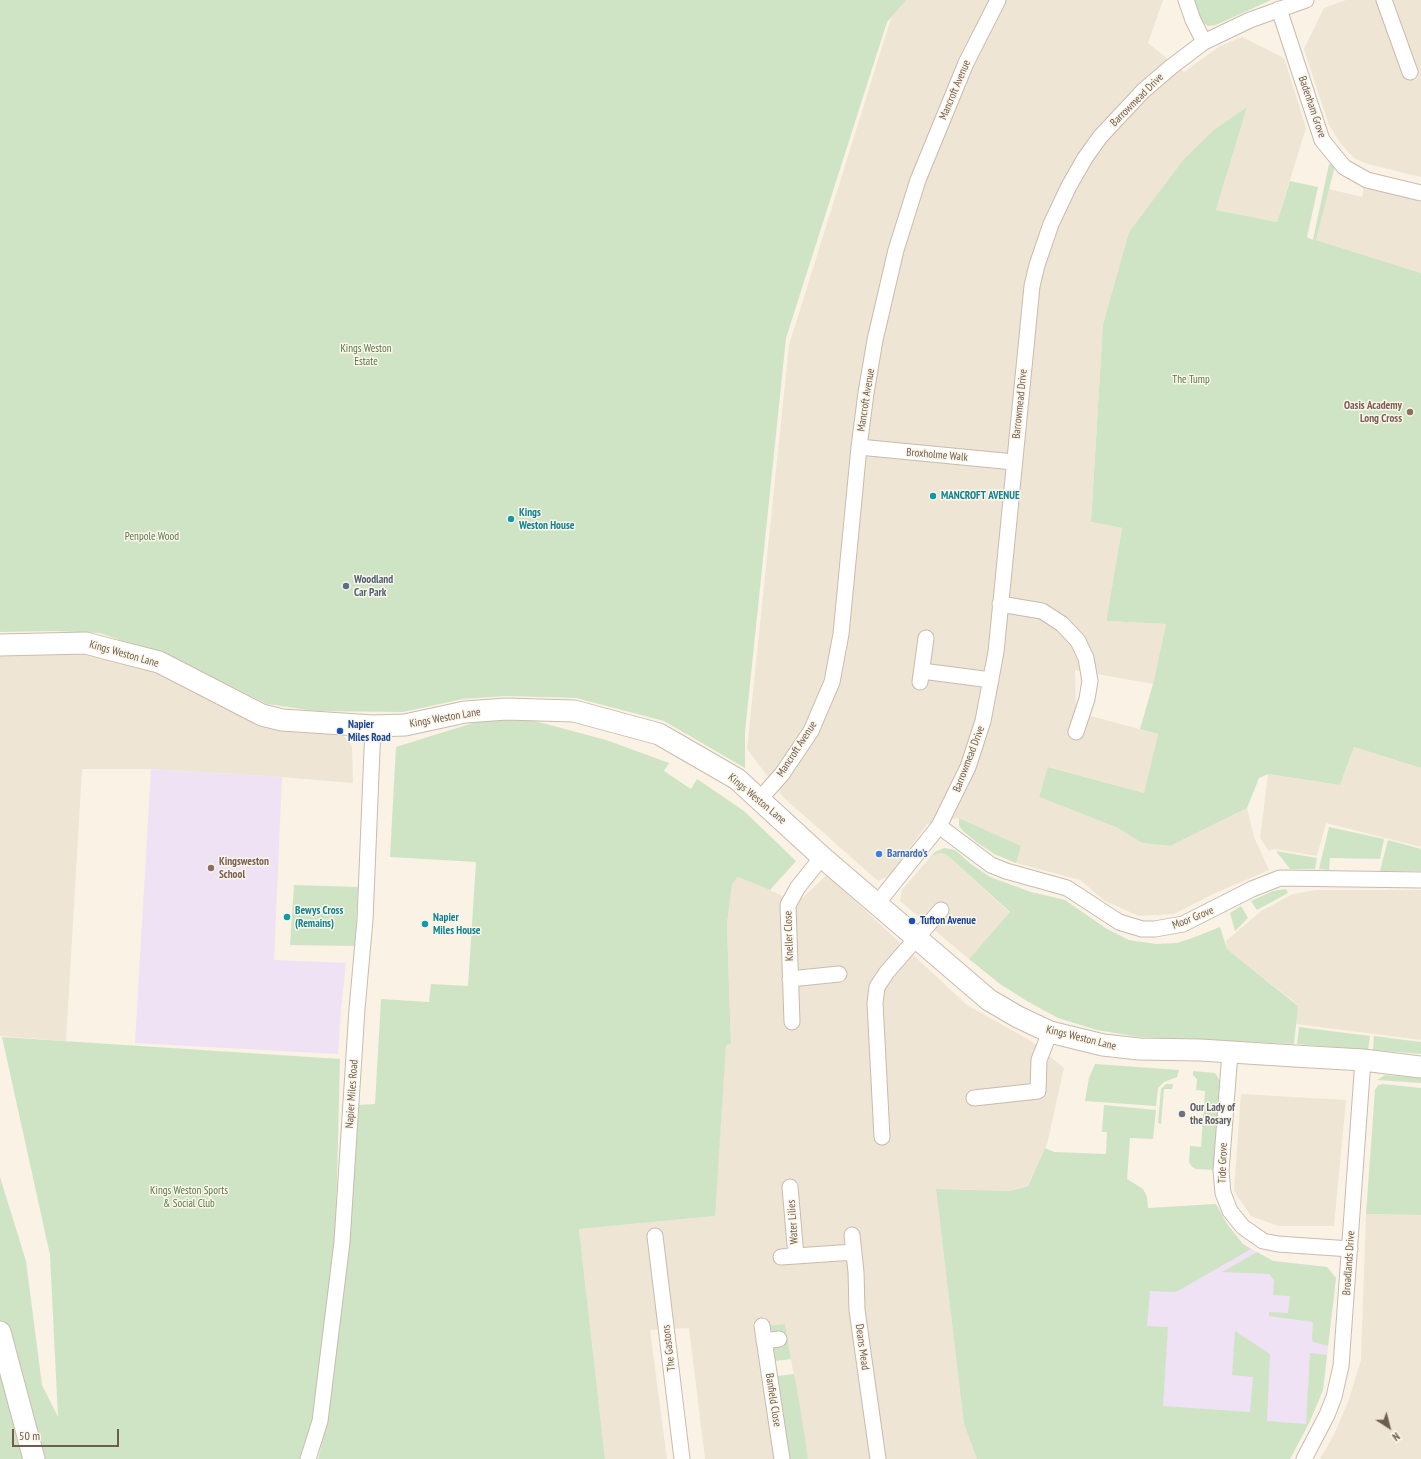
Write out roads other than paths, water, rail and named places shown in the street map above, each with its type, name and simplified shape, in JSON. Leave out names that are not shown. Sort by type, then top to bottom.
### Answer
[{"type":"street","name":"Mancroft Avenue","points":[[759,800],[782,774],[811,731],[832,682],[841,634],[859,447],[875,340],[896,250],[918,180],[966,63],[998,0]]},
{"type":"street","points":[[1186,0],[1192,20],[1204,42]]},
{"type":"street","name":"Barrowmead Drive","points":[[876,904],[939,826],[959,788],[977,745],[991,680],[1032,286],[1039,258],[1051,224],[1079,169],[1100,137],[1143,91],[1204,42],[1250,20],[1306,0]]},
{"type":"street","points":[[1384,0],[1410,72]]},
{"type":"street","name":"Badenham Grove","points":[[1279,9],[1322,140],[1344,167],[1367,180],[1421,193]]},
{"type":"street","name":"Broxholme Walk","points":[[859,447],[1014,462]]},
{"type":"street","points":[[1000,604],[1042,611],[1062,624],[1078,641],[1086,658],[1090,681],[1087,699],[1076,732]]},
{"type":"street","points":[[926,638],[921,677],[991,680]]},
{"type":"street","name":"Kings Weston Lane","points":[[0,645],[86,643],[158,662],[262,715],[310,723],[373,726],[405,725],[465,712],[506,709],[574,711],[659,734],[737,779],[822,857],[989,1000],[1018,1017],[1050,1032],[1103,1045],[1139,1050],[1230,1052],[1364,1060],[1421,1067]]},
{"type":"street","name":"Napier Miles Road","points":[[308,1459],[320,1421],[342,1242],[357,1009],[365,920],[373,726]]},
{"type":"street","name":"Moor Grove","points":[[939,826],[992,864],[1006,871],[1068,888],[1119,922],[1142,929],[1162,929],[1183,924],[1252,889],[1280,878],[1421,880]]},
{"type":"street","name":"Kneller Close","points":[[792,1022],[788,905],[798,887],[822,857]]},
{"type":"street","points":[[882,1137],[875,1121],[875,993],[880,980],[941,910]]},
{"type":"street","points":[[790,979],[839,974]]},
{"type":"street","points":[[974,1098],[1038,1091],[1039,1060],[1050,1032]]},
{"type":"street","name":"Tide Grove","points":[[1230,1052],[1221,1171],[1223,1193],[1230,1211],[1243,1227],[1263,1241],[1278,1244],[1350,1249]]},
{"type":"street","name":"Broadlands Drive","points":[[1304,1459],[1327,1415],[1338,1380],[1350,1249],[1364,1060]]},
{"type":"street","name":"Water Lilies","points":[[790,1187],[796,1256]]},
{"type":"street","name":"Deans Mead","points":[[852,1235],[857,1310],[878,1459]]},
{"type":"street","name":"The Gastons","points":[[655,1236],[682,1459]]},
{"type":"street","points":[[781,1257],[854,1252]]},
{"type":"street","points":[[0,1332],[34,1459]]},
{"type":"street","name":"Banfield Close","points":[[779,1339],[763,1334],[782,1459]]},
{"type":"place","name":"Oasis Academy Long Cross","points":[[1410,412]]},
{"type":"place","name":"MANCROFT AVENUE","points":[[933,496]]},
{"type":"place","name":"Kings Weston House","points":[[511,519]]},
{"type":"place","name":"Woodland Car Park","points":[[346,586]]},
{"type":"place","name":"Napier Miles Road","points":[[340,731]]},
{"type":"place","name":"Barnardo's","points":[[879,854]]},
{"type":"place","name":"Kingsweston School","points":[[211,868]]},
{"type":"place","name":"Bewys Cross (Remains)","points":[[287,917]]},
{"type":"place","name":"Tufton Avenue","points":[[912,921]]},
{"type":"place","name":"Napier Miles House","points":[[425,924]]},
{"type":"place","name":"Our Lady of the Rosary","points":[[1182,1114]]},
{"type":"park label","name":"Kings Weston Estate","points":[[366,355]]},
{"type":"park label","name":"The Tump","points":[[1191,380]]},
{"type":"park label","name":"Penpole Wood","points":[[152,537]]},
{"type":"park label","name":"Kings Weston Sports & Social Club","points":[[189,1197]]}]
